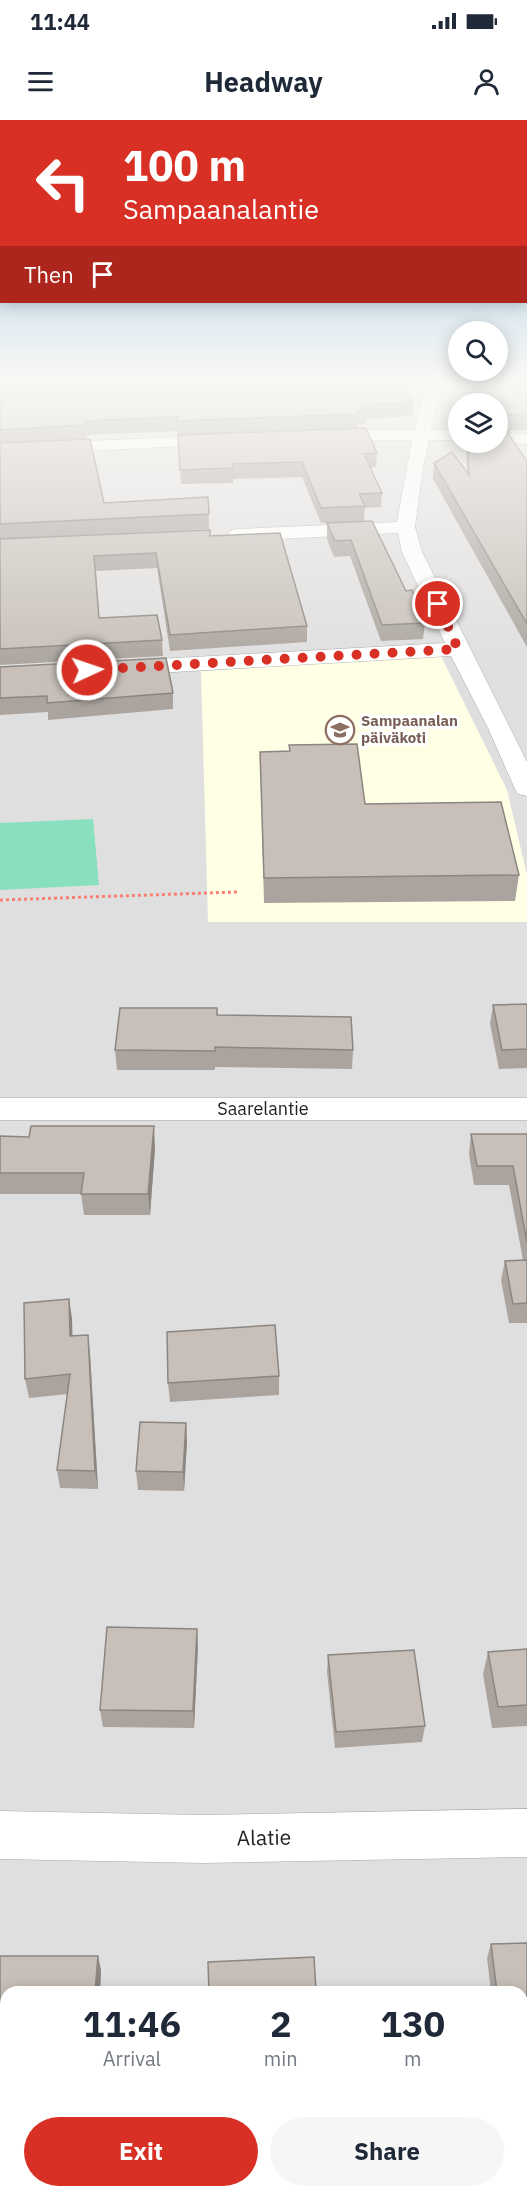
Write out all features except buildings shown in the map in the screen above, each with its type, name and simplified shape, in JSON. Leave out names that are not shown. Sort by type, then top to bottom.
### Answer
[{"type":"street","points":[[414,479],[406,527],[412,552],[458,649],[496,720],[527,789]]},
{"type":"street","points":[[216,536],[406,527]]},
{"type":"street","points":[[104,669],[458,649]]},
{"type":"street","name":"Saarelantie","points":[[0,1109],[527,1109]]},
{"type":"street","name":"Alatie","points":[[0,1835],[203,1839],[527,1833]]},
{"type":"path","points":[[0,900],[237,892]]},
{"type":"shaded area","points":[[0,479],[527,479],[527,1986],[0,1986]]},
{"type":"shaded area","name":"Sampaanalan päiväkoti","points":[[441,656],[507,790],[527,875],[527,922],[208,922],[201,671]]},
{"type":"green space","points":[[93,819],[99,885],[0,890],[0,823]]},
{"type":"place","name":"Sampaanalan päiväkoti","points":[[340,730]]},
{"type":"route","points":[[87,670],[458,649],[438,604]]}]
